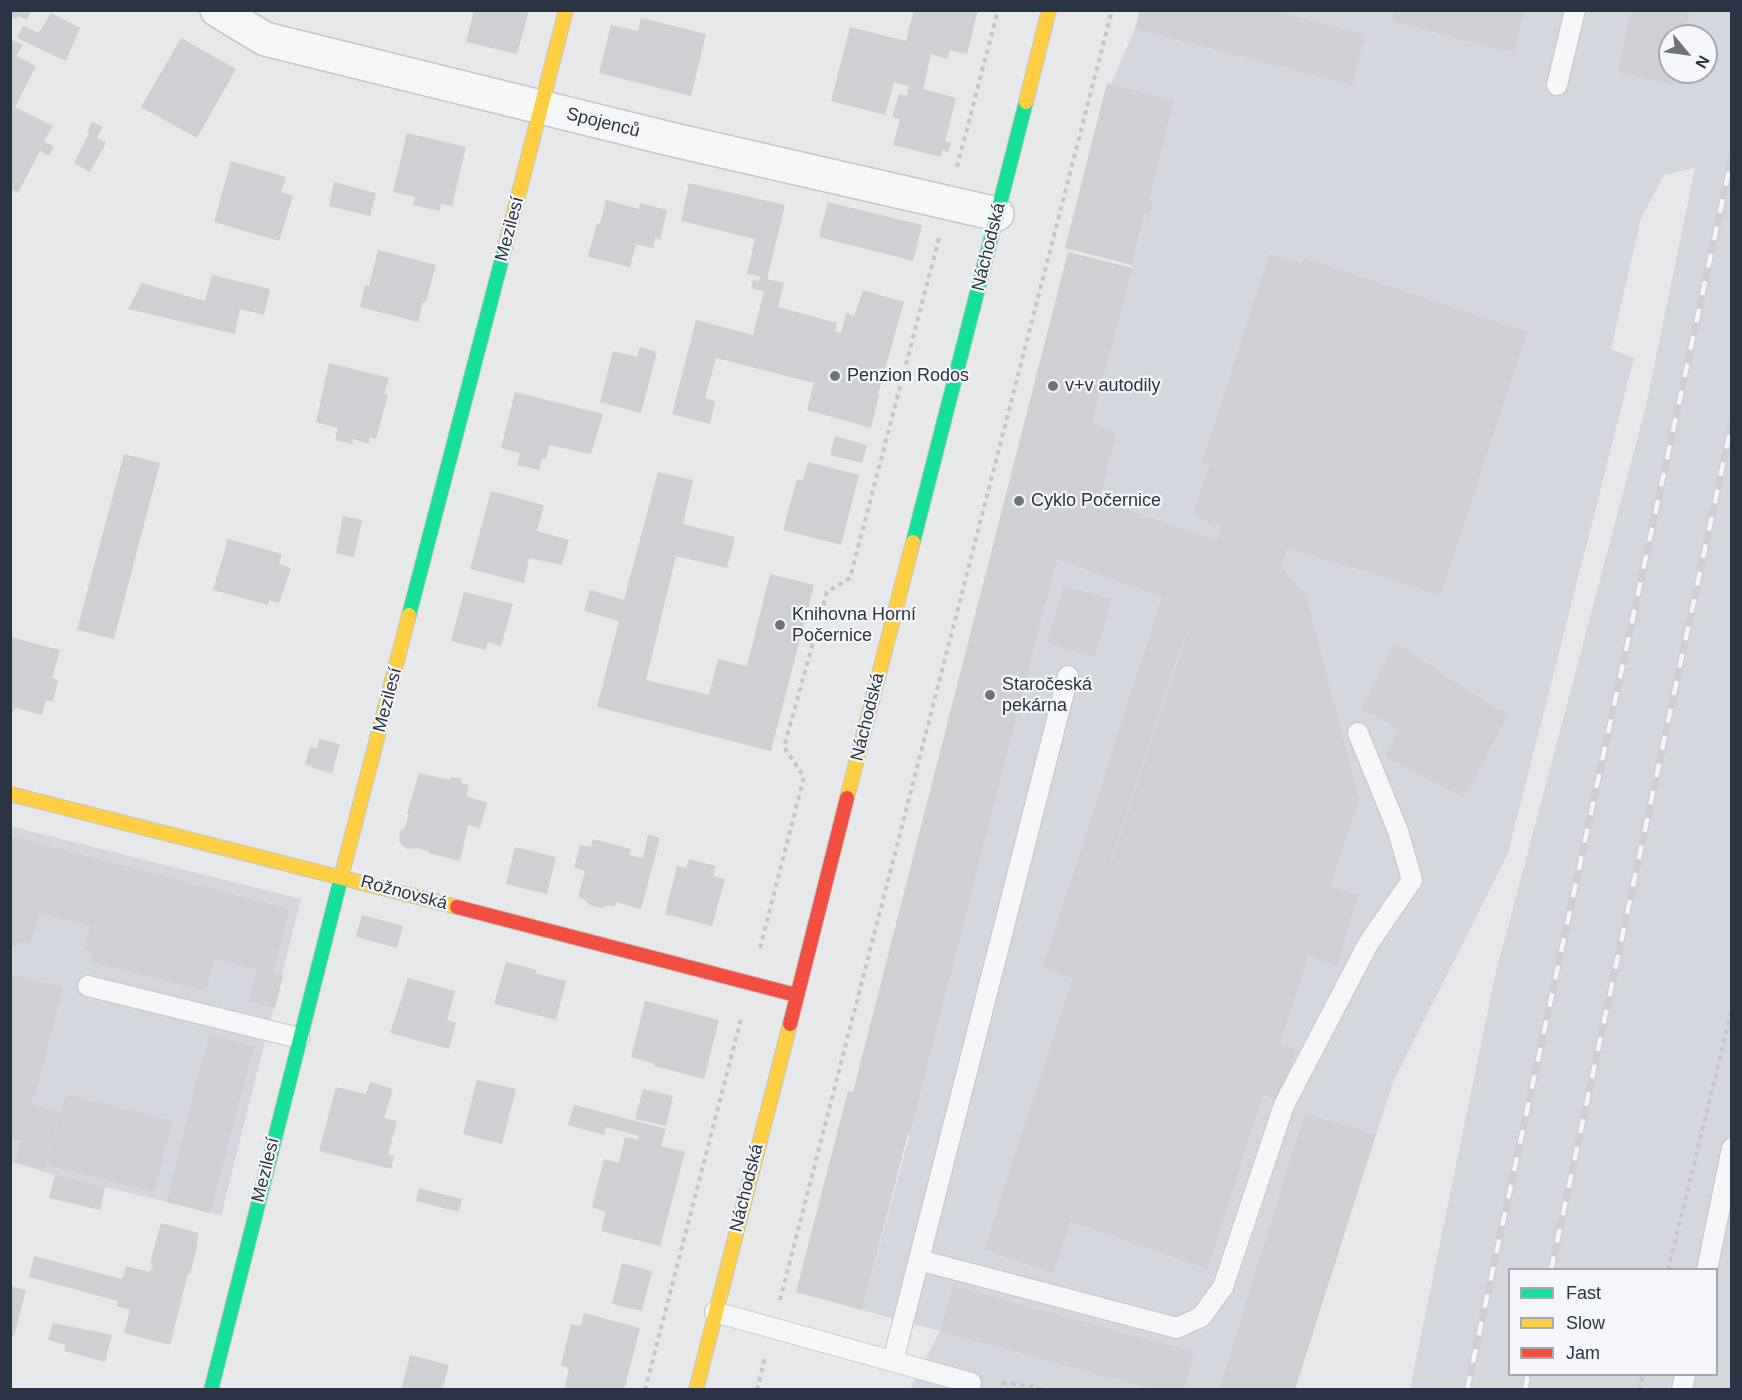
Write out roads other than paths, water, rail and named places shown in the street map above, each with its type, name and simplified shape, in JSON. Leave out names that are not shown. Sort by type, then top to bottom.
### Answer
[{"type":"street","name":"Spojenců","points":[[217,10],[265,39],[542,108],[997,214]]},
{"type":"street","name":"Mezilesí","points":[[211,1389],[299,1038],[566,10]]},
{"type":"street","name":"Náchodská","points":[[696,1389],[1049,10]]},
{"type":"street","name":"Rožnovská","points":[[10,794],[342,877],[796,995]]},
{"type":"lane","points":[[1557,85],[1575,10]]},
{"type":"lane","points":[[893,1361],[1068,676]]},
{"type":"lane","points":[[919,1260],[1177,1328],[1201,1317],[1223,1287],[1284,1104],[1368,944],[1412,880],[1398,831],[1358,733]]},
{"type":"lane","points":[[88,986],[299,1038]]},
{"type":"lane","points":[[1707,1268],[1731,1148]]},
{"type":"lane","points":[[715,1312],[893,1361],[970,1386]]},
{"type":"railway","points":[[1467,1390],[1732,156]]},
{"type":"railway","points":[[1551,1268],[1732,422]]},
{"type":"railway","points":[[1525,1390],[1528,1376]]},
{"type":"place","name":"Penzion Rodos","points":[[835,376]]},
{"type":"place","name":"v+v autodily","points":[[1053,386]]},
{"type":"place","name":"Cyklo Počernice","points":[[1019,501]]},
{"type":"place","name":"Knihovna Horní Počernice","points":[[780,625]]},
{"type":"place","name":"Staročeská pekárna","points":[[990,695]]}]
